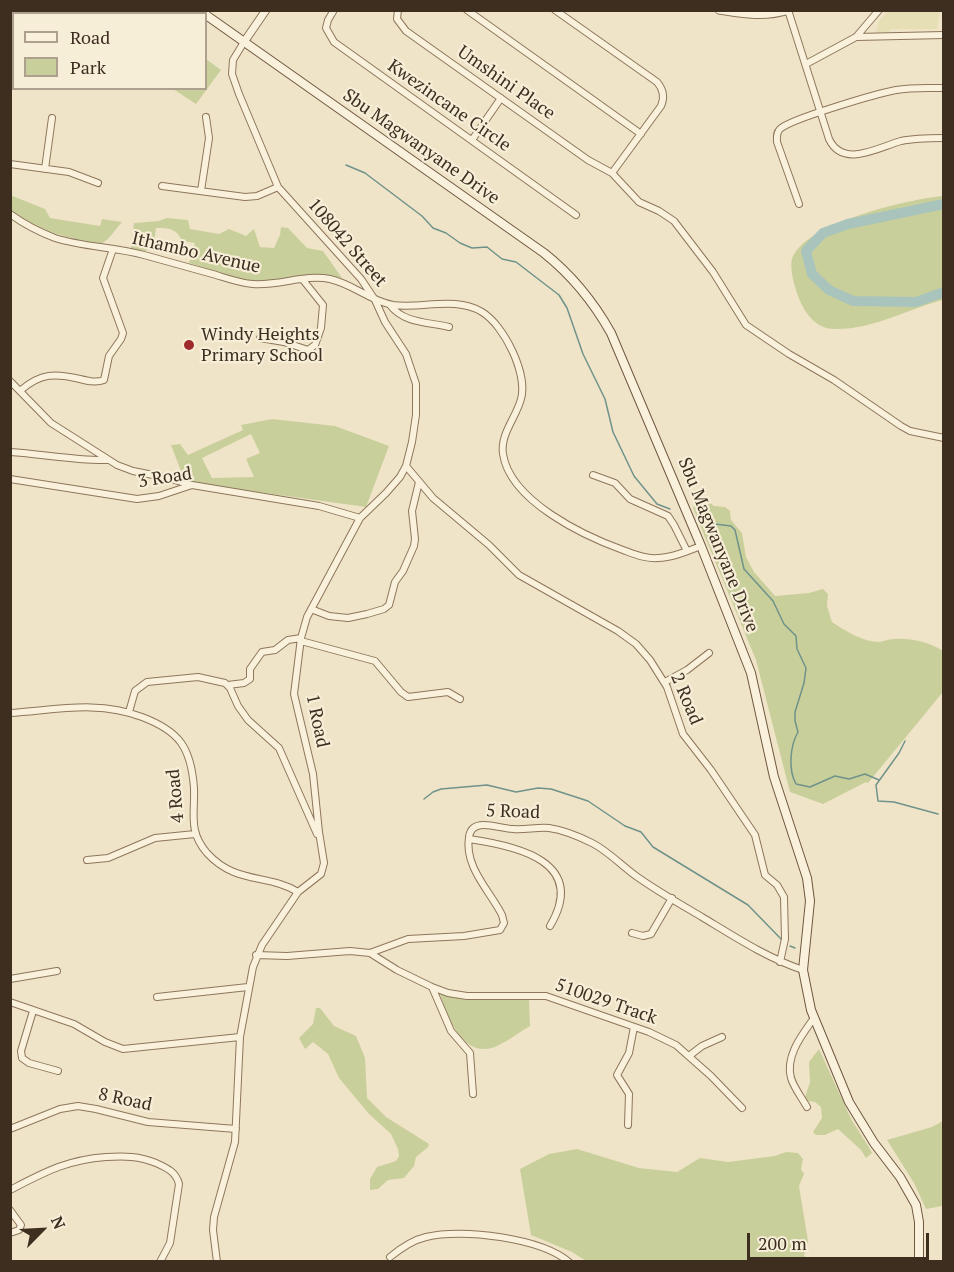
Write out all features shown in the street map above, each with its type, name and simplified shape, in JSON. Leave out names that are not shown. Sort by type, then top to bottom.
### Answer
[{"type":"main road","name":"Sbu Magwanyane Drive","points":[[207,15],[544,253],[574,279],[597,309],[611,333],[701,546],[751,673],[774,777],[807,878],[810,901],[803,970],[807,995],[814,1018],[849,1102],[874,1143],[900,1177],[916,1205],[920,1222],[919,1262]]},
{"type":"street","points":[[244,42],[266,10]]},
{"type":"street","name":"Kwezincane Circle","points":[[334,10],[326,28],[334,42],[576,215]]},
{"type":"street","name":"Umshini Place","points":[[398,10],[397,19],[406,31],[588,160],[611,172]]},
{"type":"street","points":[[467,10],[641,134]]},
{"type":"street","points":[[555,10],[660,85],[663,102],[611,172],[634,199],[674,221],[713,272],[740,316],[754,331],[834,380],[901,426],[910,431],[944,438]]},
{"type":"street","points":[[719,10],[756,15],[789,11],[831,143],[847,154],[859,155],[914,139],[944,138]]},
{"type":"street","points":[[806,64],[856,37],[879,10]]},
{"type":"street","points":[[856,37],[944,35]]},
{"type":"street","name":"108042 Street","points":[[244,42],[232,66],[234,82],[278,187],[355,272],[375,300],[390,305],[404,306],[459,305],[483,313],[496,325],[514,357],[523,382],[522,397],[503,445],[505,463],[518,484],[551,514],[586,536],[641,556],[658,558],[701,546]]},
{"type":"street","points":[[799,204],[777,142],[777,135],[784,126],[821,112],[896,90],[944,87]]},
{"type":"street","points":[[472,141],[501,99]]},
{"type":"street","points":[[201,191],[209,138],[206,117]]},
{"type":"street","points":[[45,169],[52,118]]},
{"type":"street","points":[[10,164],[69,172],[98,183]]},
{"type":"street","points":[[162,186],[252,197],[278,187]]},
{"type":"street","name":"Ithambo Avenue","points":[[10,214],[54,238],[142,255],[245,283],[276,284],[316,278],[330,279],[375,300]]},
{"type":"street","points":[[21,390],[34,381],[52,374],[93,381],[104,380],[109,356],[123,333],[103,279],[113,249]]},
{"type":"street","points":[[260,339],[284,342],[308,350],[315,345],[321,328],[323,305],[303,280]]},
{"type":"street","name":"1 Road","points":[[217,1262],[213,1230],[214,1217],[236,1129],[240,1037],[256,954],[298,892],[324,869],[313,774],[294,694],[303,629],[311,609],[330,578],[360,518],[400,477],[406,466],[412,442],[416,415],[416,384],[406,354],[382,317],[375,300]]},
{"type":"street","points":[[390,305],[405,317],[449,327]]},
{"type":"street","points":[[10,381],[51,423],[109,460],[133,471],[192,485]]},
{"type":"street","points":[[10,452],[36,453],[73,459],[109,460]]},
{"type":"street","name":"2 Road","points":[[406,466],[450,513],[519,575],[603,621],[626,636],[650,660],[665,682],[683,734],[711,770],[755,835],[766,876],[777,885],[784,897],[785,939],[780,962]]},
{"type":"street","points":[[593,475],[615,483],[630,499],[668,516],[687,551]]},
{"type":"street","name":"3 Road","points":[[10,479],[137,499],[159,496],[192,485],[319,506],[360,518]]},
{"type":"street","points":[[311,609],[329,616],[348,618],[384,609],[388,605],[395,582],[403,571],[414,546],[412,511],[419,482]]},
{"type":"street","points":[[228,685],[244,683],[250,679],[250,669],[262,652],[276,649],[288,639],[301,639],[375,661],[405,696],[412,698],[448,692],[460,699]]},
{"type":"street","points":[[665,682],[687,670],[709,653]]},
{"type":"street","points":[[129,712],[135,692],[147,681],[198,677],[221,681],[228,685],[248,720],[279,748],[320,839]]},
{"type":"street","name":"4 Road","points":[[10,713],[73,707],[120,709],[167,727],[183,746],[192,776],[195,834],[208,853],[227,869],[244,877],[288,887],[298,892]]},
{"type":"street","name":"5 Road","points":[[256,954],[287,956],[350,951],[370,953],[408,939],[482,934],[503,928],[502,915],[471,861],[469,839],[472,829],[484,824],[512,829],[549,828],[594,844],[637,877],[740,940],[780,962],[803,970]]},
{"type":"street","points":[[87,860],[108,858],[155,838],[195,834]]},
{"type":"street","points":[[469,839],[491,842],[522,851],[547,863],[556,875],[562,891],[558,911],[550,926]]},
{"type":"street","points":[[632,933],[643,936],[651,934],[672,898]]},
{"type":"street","name":"510029 Track","points":[[370,953],[432,987],[467,996],[546,996],[668,1040],[711,1076],[742,1108]]},
{"type":"street","points":[[10,979],[57,972]]},
{"type":"street","points":[[157,997],[248,987]]},
{"type":"street","points":[[432,987],[451,1031],[470,1053],[473,1095]]},
{"type":"street","points":[[10,1002],[74,1024],[105,1042],[123,1049],[240,1037]]},
{"type":"street","points":[[33,1011],[21,1051],[22,1058],[29,1063],[58,1071]]},
{"type":"street","points":[[807,1107],[794,1084],[790,1071],[792,1056],[798,1042],[814,1018]]},
{"type":"street","points":[[628,1125],[629,1094],[617,1075],[629,1053],[634,1027]]},
{"type":"street","points":[[689,1056],[702,1046],[722,1037]]},
{"type":"street","name":"8 Road","points":[[10,1129],[60,1109],[78,1106],[148,1122],[236,1129]]},
{"type":"street","points":[[10,1190],[78,1160],[136,1156],[157,1164],[173,1172],[179,1184],[170,1243],[161,1261]]},
{"type":"street","points":[[10,1210],[21,1225],[19,1230],[10,1233]]},
{"type":"street","points":[[390,1257],[417,1240],[444,1234],[514,1239],[548,1248],[569,1262]]},
{"type":"shaded area","points":[[888,11],[940,11],[937,29],[891,29],[889,33],[876,33],[879,21]]},
{"type":"green space","points":[[207,60],[221,70],[207,89]]},
{"type":"green space","points":[[175,90],[206,90],[196,104]]},
{"type":"green space","points":[[10,195],[45,209],[50,218],[100,226],[102,219],[122,222],[101,244],[78,240],[45,229],[14,213],[11,210]]},
{"type":"green space","points":[[943,196],[943,300],[876,323],[848,328],[823,327],[810,317],[803,308],[792,275],[792,259],[801,246],[816,234],[859,215],[907,202]]},
{"type":"green space","points":[[167,218],[188,220],[190,229],[219,234],[229,229],[246,236],[254,229],[260,247],[274,248],[281,227],[288,228],[307,248],[323,251],[342,278],[312,275],[257,282],[227,276],[189,263],[195,243],[182,241],[178,233],[168,229],[156,228],[154,242],[146,251],[131,249],[134,223]]},
{"type":"green space","points":[[272,419],[335,426],[389,446],[366,507],[193,483],[184,479],[171,445],[180,444],[188,455],[243,430],[241,425]],"holes":[[[251,434],[260,453],[246,459],[254,477],[212,478],[202,458]]]},
{"type":"green space","points":[[703,498],[714,506],[725,507],[730,511],[731,520],[742,533],[746,557],[754,572],[775,596],[809,593],[823,589],[828,594],[827,606],[832,622],[854,635],[873,642],[894,639],[913,640],[932,645],[943,651],[943,692],[868,783],[823,804],[790,792],[756,660],[693,508],[695,503]]},
{"type":"green space","points":[[440,994],[467,1000],[529,999],[530,1026],[492,1048],[481,1049],[472,1046],[457,1032]]},
{"type":"green space","points":[[316,1008],[320,1008],[334,1026],[356,1036],[365,1058],[367,1098],[386,1117],[429,1144],[416,1157],[414,1166],[404,1178],[388,1180],[378,1189],[370,1190],[370,1179],[377,1167],[396,1161],[399,1156],[398,1149],[391,1134],[369,1114],[339,1078],[328,1054],[313,1042],[305,1049],[299,1038],[313,1024]]},
{"type":"green space","points":[[819,1049],[851,1119],[872,1153],[866,1158],[861,1150],[838,1129],[825,1135],[816,1135],[813,1132],[822,1118],[821,1107],[815,1102],[807,1101],[805,1097],[810,1082],[809,1062]]},
{"type":"green space","points":[[943,1121],[943,1209],[942,1206],[926,1209],[914,1183],[887,1140],[932,1127]]},
{"type":"green space","points":[[577,1149],[639,1168],[677,1172],[700,1158],[728,1162],[775,1156],[786,1152],[798,1153],[803,1159],[801,1169],[804,1174],[799,1186],[808,1241],[804,1255],[808,1261],[586,1261],[572,1252],[531,1235],[520,1169],[549,1154]]},
{"type":"waterway","points":[[346,165],[365,173],[422,216],[433,228],[472,248],[487,247],[502,259],[516,262],[559,295],[567,308],[583,354],[605,399],[613,432],[634,476],[657,504],[670,509]]},
{"type":"waterway","points":[[944,204],[848,224],[823,233],[806,251],[812,274],[829,290],[853,301],[916,302],[944,292]]},
{"type":"waterway","points":[[700,518],[715,524],[731,526],[735,530],[744,569],[773,601],[784,624],[796,636],[797,649],[806,668],[795,712],[798,732],[791,758],[793,778],[796,784],[810,787],[835,776],[849,779],[865,774],[879,780]]},
{"type":"waterway","points":[[905,741],[876,785],[878,801],[894,802],[938,814]]},
{"type":"waterway","points":[[424,799],[441,789],[487,785],[516,792],[538,788],[551,789],[588,801],[625,826],[641,832],[653,847],[748,905],[782,940]]},
{"type":"waterway","points":[[790,946],[795,948]]},
{"type":"place","name":"Windy Heights Primary School","points":[[189,345]]}]
